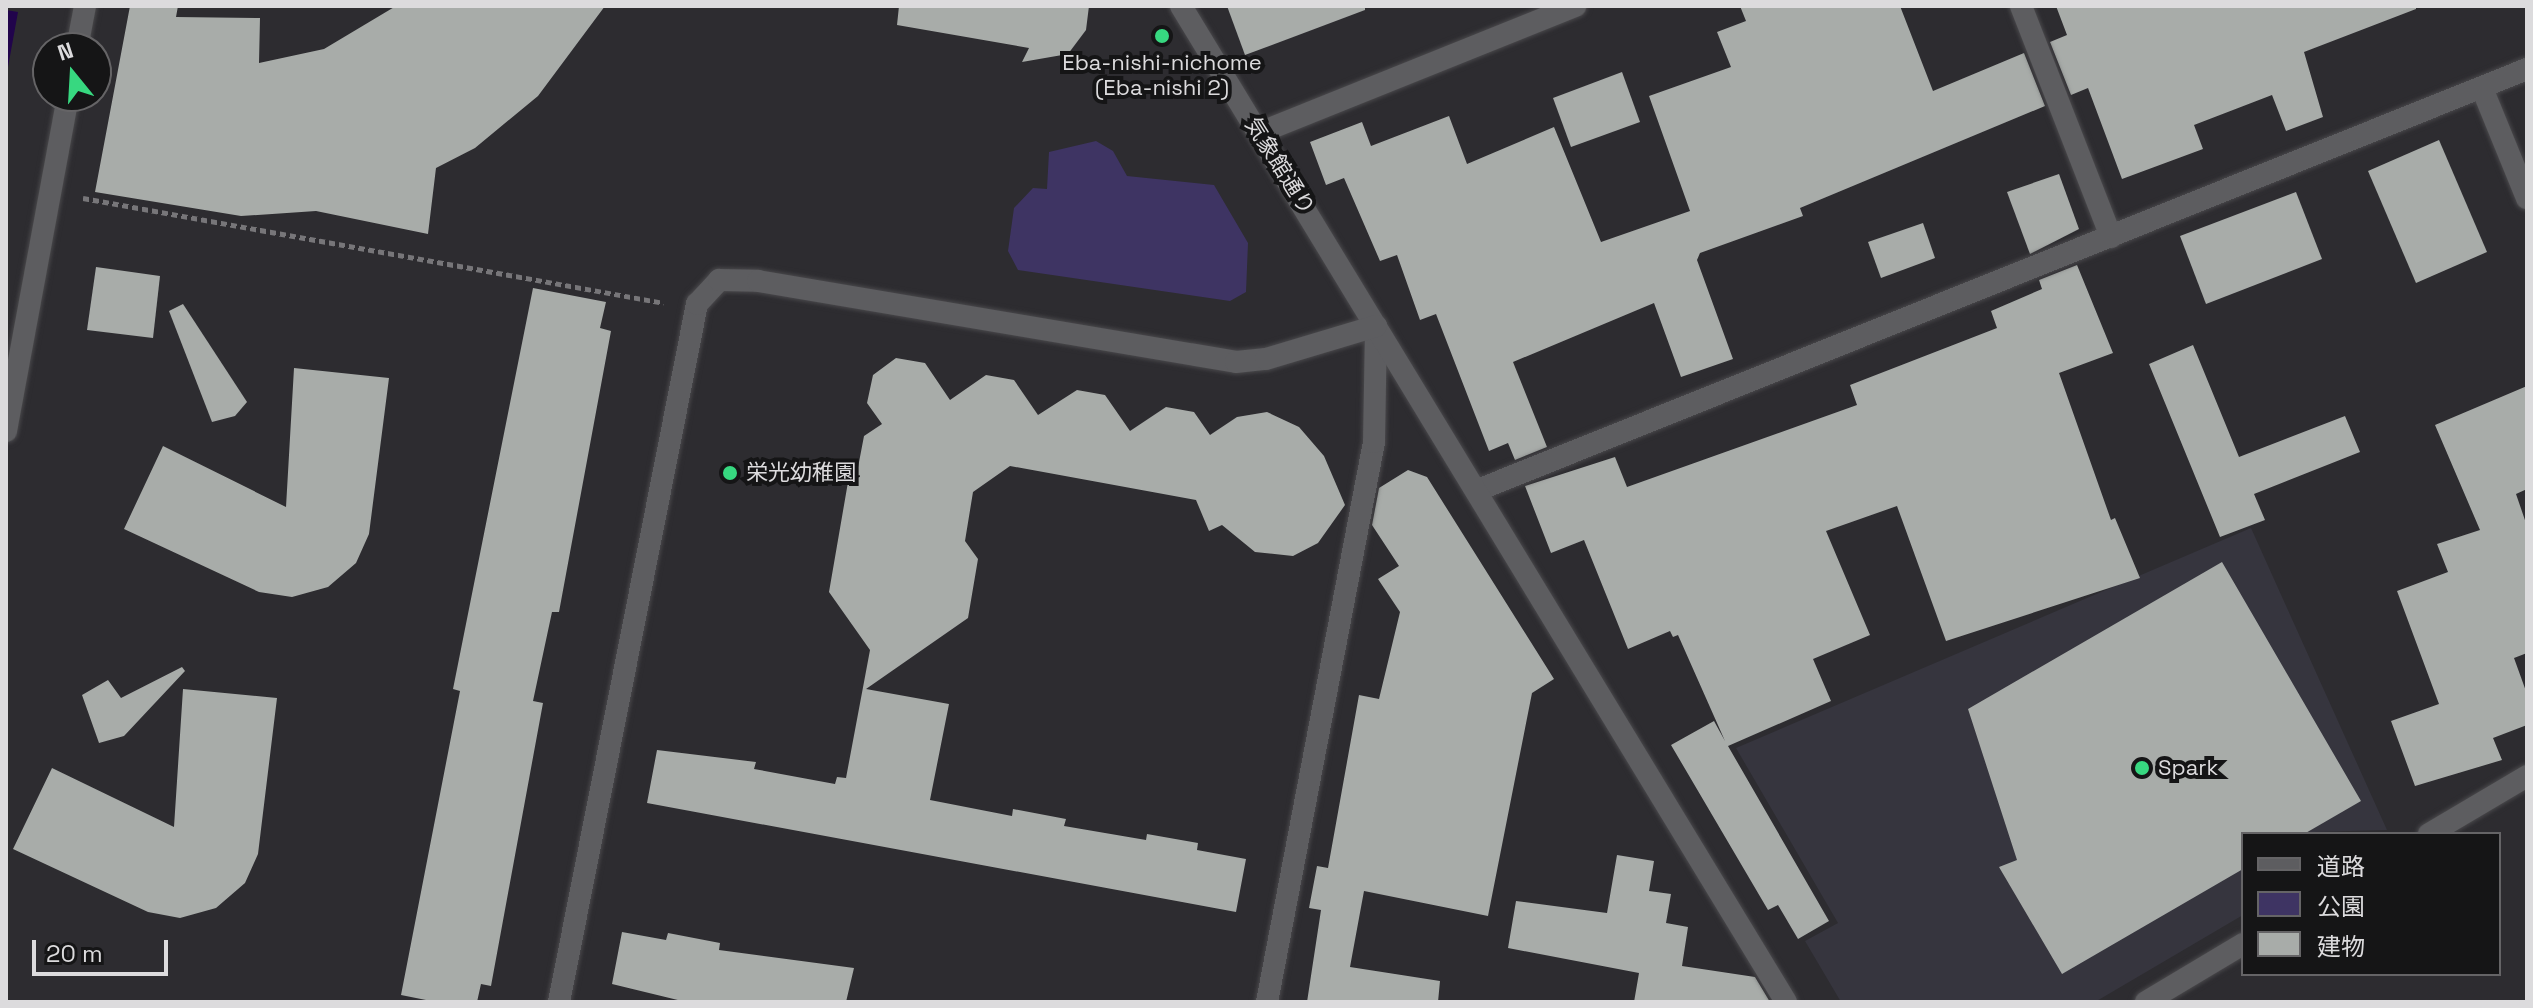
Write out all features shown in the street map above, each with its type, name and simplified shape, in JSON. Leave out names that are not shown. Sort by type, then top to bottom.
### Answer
[{"type":"street","points":[[80,32],[85,6]]},
{"type":"street","name":"気象館通り","points":[[1181,6],[1478,490],[1786,1002]]},
{"type":"street","points":[[1259,133],[1575,6]]},
{"type":"street","points":[[2021,6],[2111,237]]},
{"type":"street","points":[[1478,490],[2527,69]]},
{"type":"street","points":[[2482,88],[2527,198]]},
{"type":"street","points":[[6,431],[65,112]]},
{"type":"street","points":[[559,1002],[697,304],[719,280],[758,281],[1236,362],[1266,359],[1376,326],[1374,442],[1267,1002]]},
{"type":"street","points":[[2432,832],[2527,776]]},
{"type":"street","points":[[2146,1002],[2241,945]]},
{"type":"path","points":[[80,198],[673,304]]},
{"type":"shaded area","points":[[6,10],[18,12],[6,78]]},
{"type":"shaded area","points":[[2251,528],[2387,830],[2241,832],[2241,916],[2095,1002],[1841,1002],[1805,941],[1838,923],[1736,748]]},
{"type":"green space","points":[[1096,141],[1113,151],[1127,176],[1214,185],[1248,243],[1246,292],[1230,301],[1018,270],[1008,251],[1014,208],[1033,188],[1047,189],[1049,152]]},
{"type":"building","points":[[130,6],[178,6],[176,17],[260,18],[259,63],[324,49],[396,6],[605,6],[538,96],[475,148],[436,168],[428,234],[316,211],[241,216],[95,192]]},
{"type":"building","points":[[899,6],[1089,6],[1086,30],[1068,54],[1022,62],[1029,48],[897,25]]},
{"type":"building","points":[[1227,6],[1365,6],[1365,10],[1245,55]]},
{"type":"building","points":[[1740,6],[1900,6],[1933,91],[2024,53],[2045,106],[1800,208],[1803,216],[1700,253],[1697,260],[1733,359],[1681,377],[1654,303],[1513,362],[1547,447],[1515,460],[1508,443],[1489,451],[1436,314],[1420,320],[1397,255],[1380,261],[1344,178],[1326,185],[1310,142],[1362,122],[1371,146],[1449,116],[1467,164],[1554,127],[1601,242],[1690,211],[1649,96],[1731,67],[1717,32],[1746,21]]},
{"type":"building","points":[[2056,6],[2416,6],[2416,9],[2304,52],[2323,117],[2286,131],[2272,95],[2194,125],[2203,149],[2122,179],[2088,88],[2071,95],[2050,42],[2067,35]]},
{"type":"building","points":[[1622,72],[1640,122],[1571,147],[1553,98]]},
{"type":"building","points":[[2439,140],[2487,252],[2416,283],[2368,171]]},
{"type":"building","points":[[2059,174],[2079,229],[2030,254],[2007,192]]},
{"type":"building","points":[[2296,192],[2322,259],[2206,304],[2180,236]]},
{"type":"building","points":[[1923,223],[1935,258],[1881,278],[1868,242]]},
{"type":"building","points":[[2077,265],[2113,353],[2059,373],[2111,520],[2115,518],[2140,578],[1946,641],[1897,506],[1826,531],[1870,635],[1813,659],[1831,701],[1728,746],[1829,921],[1798,939],[1778,905],[1768,910],[1671,745],[1714,721],[1725,741],[1678,635],[1673,637],[1670,631],[1628,649],[1584,540],[1551,553],[1525,486],[1615,457],[1627,487],[1857,405],[1850,385],[1997,328],[1991,311],[2042,289],[2039,280]]},
{"type":"building","points":[[96,267],[160,276],[153,338],[87,330]]},
{"type":"building","points":[[533,288],[606,302],[600,328],[611,331],[559,612],[552,612],[533,701],[543,703],[491,986],[481,984],[477,1002],[436,1002],[401,995],[460,691],[453,689]]},
{"type":"building","points":[[183,304],[247,402],[235,416],[212,422],[169,311]]},
{"type":"building","points":[[2193,345],[2239,457],[2345,416],[2360,452],[2254,494],[2265,520],[2220,537],[2149,364]]},
{"type":"building","points":[[896,358],[925,363],[950,400],[986,375],[1014,380],[1038,415],[1077,390],[1105,395],[1130,431],[1166,407],[1194,412],[1210,435],[1237,417],[1267,412],[1299,427],[1324,456],[1345,505],[1318,543],[1293,556],[1255,552],[1222,525],[1209,531],[1196,500],[1010,466],[973,492],[965,541],[978,559],[968,618],[866,689],[949,704],[930,800],[1012,816],[1013,809],[1066,819],[1064,826],[1146,840],[1147,834],[1198,843],[1197,850],[1246,859],[1236,912],[647,803],[657,750],[756,762],[754,769],[835,784],[837,777],[846,778],[870,650],[829,592],[848,482],[855,483],[864,436],[882,424],[867,403],[873,375]]},
{"type":"building","points":[[294,368],[389,378],[369,534],[356,563],[328,587],[292,597],[259,592],[124,529],[163,446],[286,507]]},
{"type":"building","points":[[2527,386],[2527,489],[2516,494],[2527,526],[2527,653],[2514,658],[2527,694],[2527,725],[2493,738],[2502,760],[2415,786],[2391,721],[2439,704],[2397,591],[2448,572],[2437,544],[2480,530],[2435,425]]},
{"type":"building","points":[[1408,470],[1427,477],[1554,679],[1532,693],[1488,916],[1364,891],[1350,967],[1440,981],[1438,1002],[1307,1002],[1321,910],[1309,908],[1317,866],[1328,868],[1359,695],[1379,699],[1400,612],[1378,579],[1399,566],[1372,525],[1379,488]]},
{"type":"building","name":"Spark","points":[[2222,562],[2361,801],[2307,832],[2241,832],[2241,870],[2062,974],[1999,867],[2017,860],[1968,709]]},
{"type":"building","points":[[182,667],[185,671],[124,736],[99,743],[82,695],[108,680],[121,698]]},
{"type":"building","points":[[183,689],[277,698],[258,854],[245,883],[216,908],[180,918],[148,912],[13,849],[52,768],[174,827]]},
{"type":"building","points":[[1617,855],[1654,861],[1649,891],[1671,894],[1666,923],[1688,927],[1682,966],[1755,977],[1770,1002],[1634,1002],[1639,973],[1508,948],[1516,901],[1607,913]]},
{"type":"building","points":[[622,932],[666,940],[668,933],[720,943],[719,950],[854,968],[846,1002],[686,1002],[612,984]]},
{"type":"place","name":"Eba-nishi-nichome (Eba-nishi 2)","points":[[1162,36]]},
{"type":"place","name":"栄光幼稚園","points":[[730,473]]},
{"type":"place","name":"Spark","points":[[2142,768]]}]
